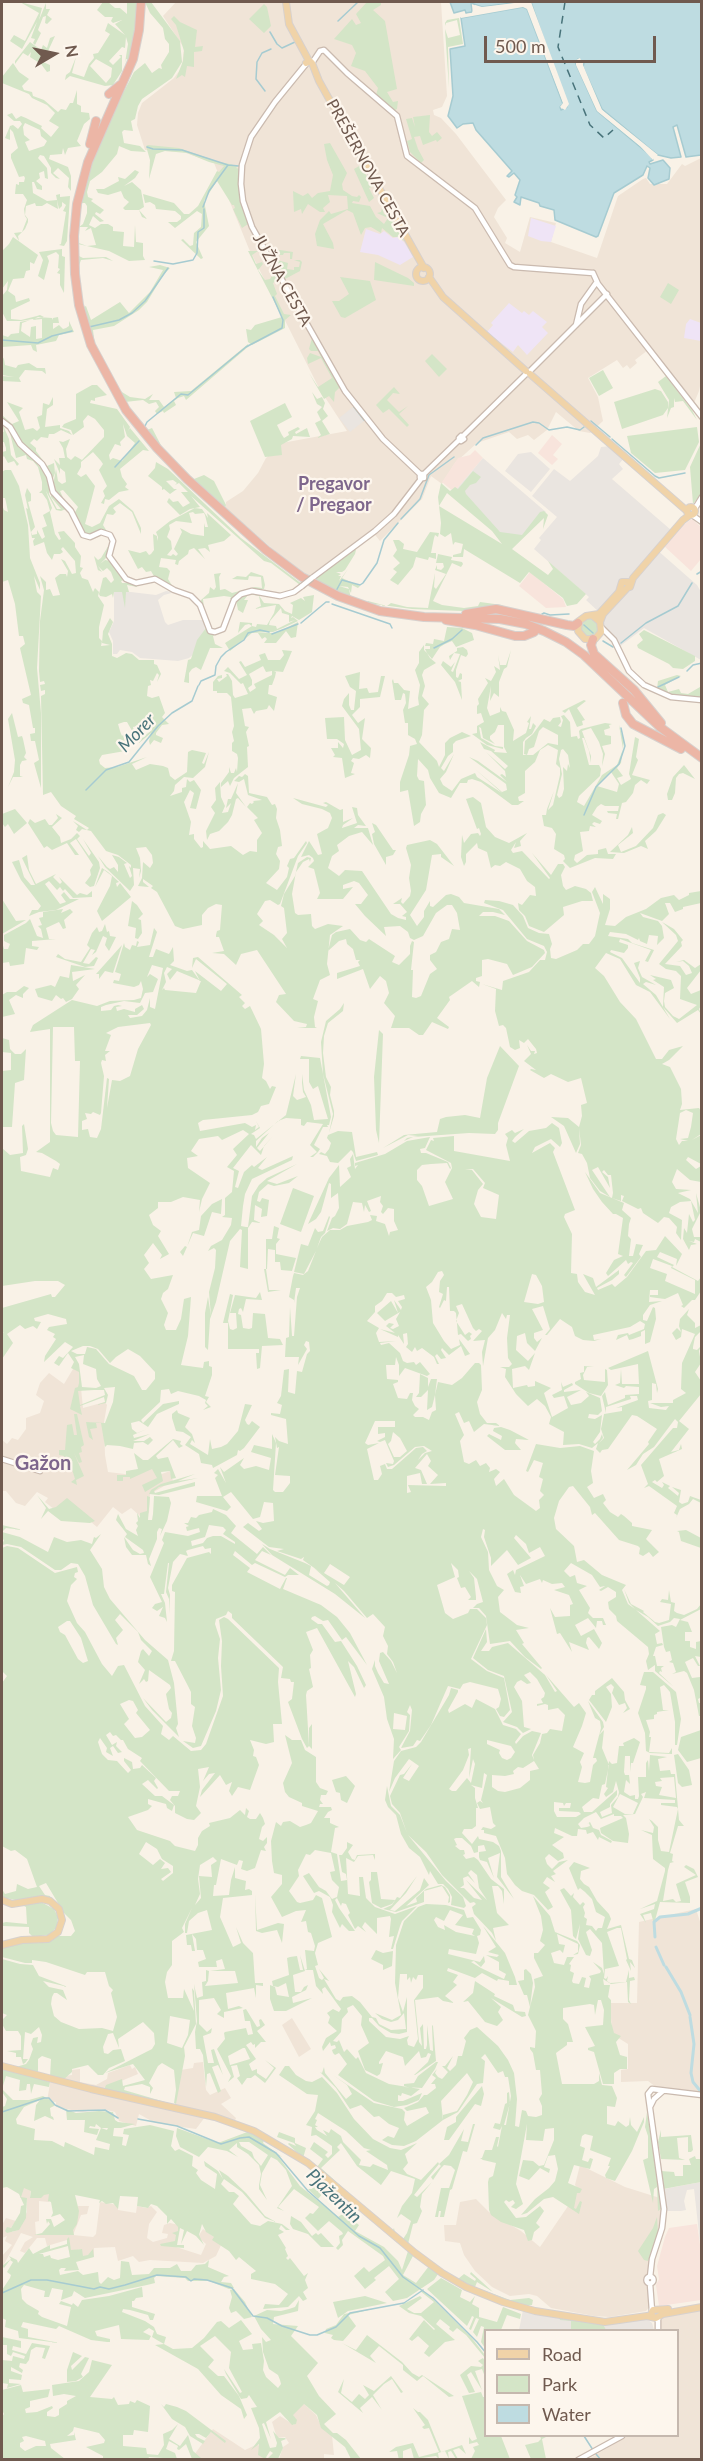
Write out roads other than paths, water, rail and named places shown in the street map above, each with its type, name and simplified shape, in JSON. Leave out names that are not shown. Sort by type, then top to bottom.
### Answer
[{"type":"highway","points":[[142,2],[147,14]]},
{"type":"highway","points":[[142,2],[133,68],[122,86],[88,162],[77,204],[74,236],[79,305],[91,345],[126,410],[157,448],[187,479],[234,523],[302,577],[366,607],[407,615],[507,623],[538,632],[579,655],[644,718],[702,765]]},
{"type":"highway","points":[[109,94],[118,87],[133,68]]},
{"type":"highway","points":[[90,144],[107,118]]},
{"type":"highway","points":[[96,121],[76,190],[72,215],[70,252],[72,282],[79,317],[91,354],[122,410],[139,433],[185,482],[241,534],[292,574],[332,597],[369,611],[405,618],[507,620],[535,627],[555,636],[584,655],[644,712],[702,759]]},
{"type":"highway","points":[[445,619],[496,609],[578,627]]},
{"type":"highway","points":[[445,619],[515,636],[534,632]]},
{"type":"highway","points":[[544,626],[556,624],[578,627]]},
{"type":"highway","points":[[598,633],[591,645],[594,654],[634,690],[677,739]]},
{"type":"highway","points":[[598,633],[591,653],[618,678],[623,690]]},
{"type":"highway","points":[[623,703],[626,716],[633,724],[681,749]]},
{"type":"main road","name":"PREŠERNOVA CESTA","points":[[286,2],[289,24],[308,65],[417,256],[421,269],[417,278],[422,281],[427,279]]},
{"type":"main road","name":"PREŠERNOVA CESTA","points":[[421,269],[429,271],[427,279]]},
{"type":"main road","name":"PREŠERNOVA CESTA","points":[[427,279],[443,297],[528,373],[680,504],[693,512]]},
{"type":"main road","points":[[623,588],[629,589],[631,581],[683,520],[693,512]]},
{"type":"main road","points":[[598,633],[578,627],[584,617],[593,616],[623,588]]},
{"type":"main road","points":[[598,633],[603,614],[623,588]]},
{"type":"main road","points":[[593,616],[598,633]]},
{"type":"main road","points":[[2,1900],[12,1904],[42,1899],[50,1901],[59,1909],[62,1920],[58,1932],[48,1939],[22,1940],[2,1945]]},
{"type":"main road","points":[[2,2066],[236,2124],[282,2146],[331,2182],[415,2253],[466,2287],[527,2309],[593,2320],[655,2314],[702,2305]]},
{"type":"street","points":[[304,54],[312,57],[326,51],[352,78],[398,116],[407,156],[475,208],[505,260],[514,267],[563,270],[594,277],[702,417]]},
{"type":"street","name":"JUŽNA CESTA","points":[[318,53],[262,119],[248,144],[242,165],[241,184],[247,215],[345,391],[383,439],[422,476]]},
{"type":"street","points":[[576,325],[581,304],[594,277]]},
{"type":"street","points":[[2,421],[42,464],[49,476],[53,492],[71,511],[83,535],[90,537],[101,532],[110,534],[113,541],[110,558],[126,579],[136,583],[155,579],[191,596],[200,605],[210,631],[215,632],[223,629],[234,600],[241,594],[252,591],[280,596],[294,592],[375,531],[394,513],[422,476],[607,294]]},
{"type":"street","points":[[693,512],[702,497]]},
{"type":"street","points":[[598,633],[614,640],[629,671],[644,686],[670,698],[702,700]]},
{"type":"street","points":[[2,1459],[40,1472]]},
{"type":"street","points":[[658,2329],[650,2284],[647,2281],[662,2228],[664,2209],[650,2109],[656,2095],[702,2095]]},
{"type":"street","points":[[578,2460],[620,2437]]},
{"type":"water","points":[[450,2],[520,2],[482,7],[471,3],[472,12],[466,13],[465,10],[454,13]]},
{"type":"water","points":[[531,2],[701,2],[701,155],[686,157],[677,125],[673,127],[681,157],[671,158],[658,155],[602,109],[583,67],[584,63],[578,59],[575,62],[597,111],[651,156],[653,160],[649,162],[650,164],[663,160],[670,168],[669,179],[654,185],[648,178],[650,168],[647,166],[643,175],[614,193],[596,237],[555,220],[554,210],[540,206],[539,203],[521,197],[520,205],[514,202],[520,180],[514,173],[507,176],[512,171],[476,130],[473,123],[463,124],[457,128],[448,116],[453,96],[450,49],[465,46],[461,18],[523,7],[527,9],[563,104],[560,107],[561,110],[567,107]]},
{"type":"waterway","points":[[338,21],[358,2]]},
{"type":"waterway","points":[[270,32],[282,48],[295,42]]},
{"type":"waterway","points":[[265,91],[256,79],[257,62],[262,53],[271,49]]},
{"type":"waterway","points":[[147,147],[182,150],[228,165]]},
{"type":"waterway","points":[[203,207],[209,191],[228,165],[239,166]]},
{"type":"waterway","points":[[154,261],[173,264],[193,260],[197,253],[198,232],[204,228],[204,209]]},
{"type":"waterway","points":[[89,327],[119,320],[132,313],[145,301],[168,268]]},
{"type":"waterway","points":[[284,287],[293,304]]},
{"type":"waterway","points":[[144,428],[147,422],[181,394],[188,395],[246,347],[282,328],[283,320],[273,297]]},
{"type":"waterway","points":[[2,340],[38,343],[52,336],[72,331]]},
{"type":"waterway","points":[[354,407],[364,420]]},
{"type":"waterway","name":"Morer","points":[[591,421],[610,437]]},
{"type":"waterway","name":"Morer","points":[[476,445],[483,438],[533,422],[549,430],[567,427],[580,430],[584,427]]},
{"type":"waterway","name":"Morer","points":[[612,439],[659,478],[685,473]]},
{"type":"waterway","points":[[115,467],[139,441]]},
{"type":"waterway","name":"Morer","points":[[401,519],[420,499],[429,475],[454,457]]},
{"type":"waterway","name":"Morer","points":[[336,591],[342,580],[360,585],[363,583],[377,563],[384,540],[398,523]]},
{"type":"waterway","points":[[697,574],[702,571]]},
{"type":"waterway","points":[[621,643],[646,623],[678,606],[692,583]]},
{"type":"waterway","name":"Morer","points":[[301,623],[326,602],[329,602]]},
{"type":"waterway","points":[[332,604],[390,624],[392,628]]},
{"type":"waterway","points":[[539,616],[544,613],[569,614]]},
{"type":"waterway","name":"Morer","points":[[272,634],[298,624]]},
{"type":"waterway","points":[[584,625],[593,633]]},
{"type":"waterway","name":"Morer","points":[[199,685],[201,681],[215,675],[216,666],[221,657],[244,640],[248,633],[260,630],[269,632]]},
{"type":"waterway","points":[[434,648],[452,639],[462,630]]},
{"type":"waterway","points":[[603,641],[613,647]]},
{"type":"waterway","points":[[687,671],[693,665],[702,663]]},
{"type":"waterway","points":[[658,687],[679,677]]},
{"type":"waterway","name":"Morer","points":[[86,790],[106,770],[129,762],[158,726],[172,713],[192,701],[198,686]]},
{"type":"waterway","points":[[584,815],[596,787],[619,764],[625,746],[621,728]]},
{"type":"waterway","points":[[655,1937],[654,1922],[660,1917],[688,1914],[702,1908]]},
{"type":"waterway","points":[[656,1947],[664,1965]]},
{"type":"waterway","points":[[666,1967],[681,1992],[690,2015]]},
{"type":"waterway","points":[[690,2017],[694,2044],[691,2073],[693,2082],[702,2093]]},
{"type":"waterway","name":"Pjažentin","points":[[2,2112],[49,2098],[55,2105],[68,2111],[105,2110],[118,2118]]},
{"type":"waterway","name":"Pjažentin","points":[[138,2119],[177,2126],[221,2144],[249,2137],[276,2153],[308,2191],[359,2236],[380,2248],[403,2277],[433,2298],[484,2351]]},
{"type":"waterway","points":[[2,2293],[31,2280],[47,2280],[94,2289],[100,2287],[109,2289],[157,2275],[186,2277],[191,2281],[194,2279],[207,2280],[232,2288],[253,2316],[267,2318],[282,2326],[317,2335],[336,2327],[350,2313],[404,2303],[423,2290]]},
{"type":"waterway","name":"Pjažentin","points":[[585,2437],[593,2450]]},
{"type":"waterway","name":"Pjažentin","points":[[596,2454],[601,2460]]},
{"type":"district","name":"Pregavor / Pregaor","points":[[334,494]]},
{"type":"district","name":"Gažon","points":[[43,1464]]}]
